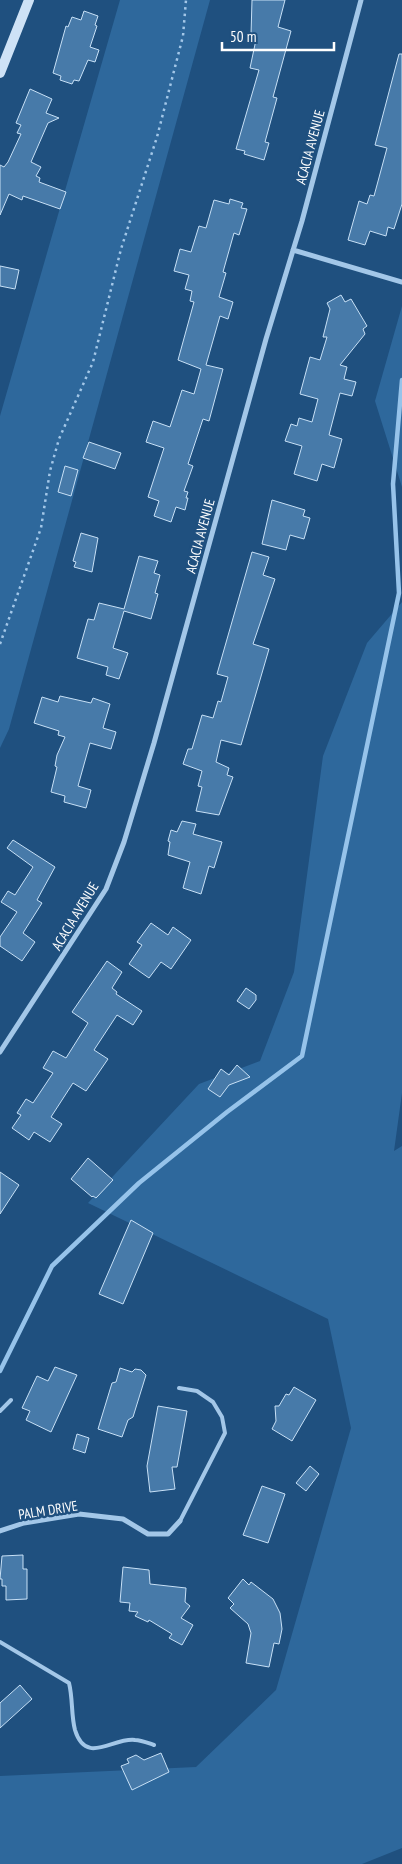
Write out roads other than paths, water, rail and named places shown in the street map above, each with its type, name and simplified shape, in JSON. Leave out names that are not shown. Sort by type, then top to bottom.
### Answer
[{"type":"street","points":[[0,72],[29,0]]},
{"type":"street","name":"ACACIA AVENUE","points":[[0,1052],[106,889],[124,842],[154,743],[362,0]]},
{"type":"street","points":[[293,250],[402,282]]},
{"type":"street","name":"PALM DRIVE","points":[[0,1531],[24,1523],[79,1514],[123,1519],[148,1534],[168,1534],[180,1520]]},
{"type":"lane","points":[[179,1388],[197,1391],[213,1402],[222,1417],[225,1433],[180,1520]]},
{"type":"lane","points":[[0,1411],[11,1400]]},
{"type":"lane","points":[[0,1642],[69,1684],[75,1728],[80,1743],[89,1748],[102,1748],[134,1739],[154,1745]]},
{"type":"waterway","points":[[0,1371],[52,1266],[139,1183],[227,1112],[302,1056],[399,593],[393,484],[402,380]]}]
